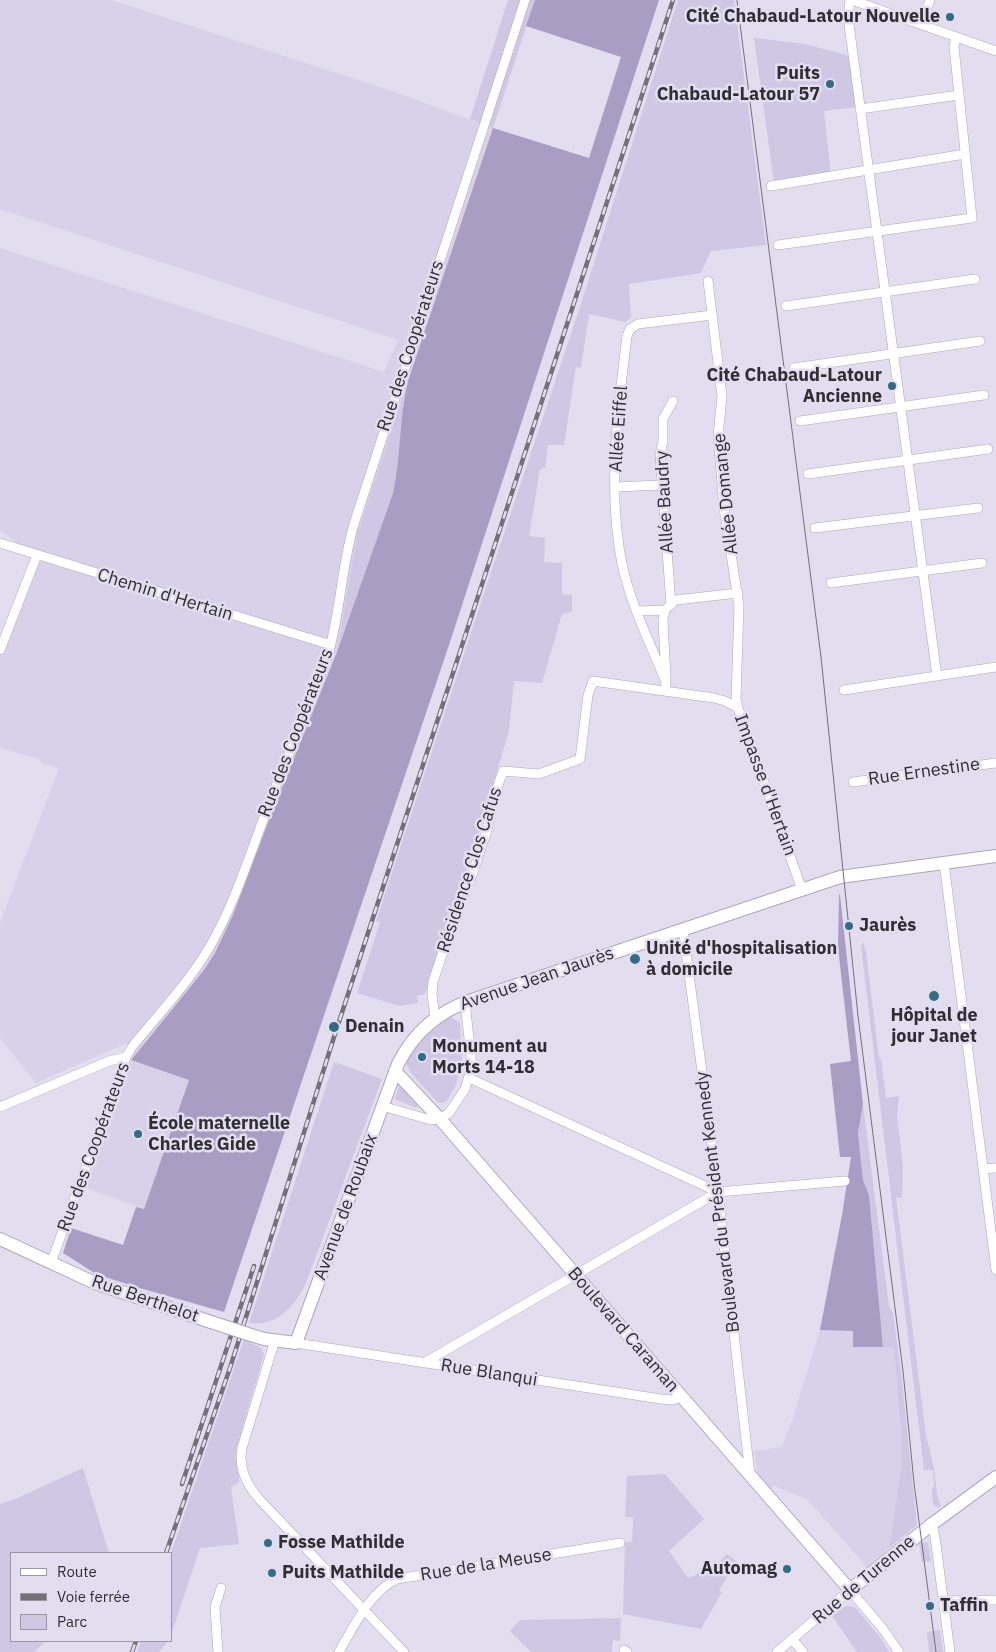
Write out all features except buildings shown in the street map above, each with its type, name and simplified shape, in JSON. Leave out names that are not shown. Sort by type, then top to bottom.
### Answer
[{"type":"street","name":"Rue des Coopérateurs","points":[[51,1263],[126,1057],[197,966],[222,924],[321,674],[330,645],[345,559],[354,524],[525,0]]},
{"type":"street","points":[[937,676],[860,109],[848,12],[851,0],[996,51]]},
{"type":"street","points":[[921,24],[930,0]]},
{"type":"street","points":[[778,246],[972,218],[954,47],[956,37]]},
{"type":"street","points":[[860,109],[959,95]]},
{"type":"street","points":[[771,186],[965,154]]},
{"type":"street","points":[[786,306],[975,279]]},
{"type":"street","name":"Allée Domange","points":[[708,282],[722,396],[718,436],[724,502],[738,593],[736,699],[738,708]]},
{"type":"street","name":"Allée Eiffel","points":[[665,687],[637,611],[621,558],[615,487],[618,427],[628,332],[638,324],[712,315]]},
{"type":"street","points":[[794,368],[980,341]]},
{"type":"street","points":[[800,421],[984,395]]},
{"type":"street","name":"Allée Baudry","points":[[665,687],[663,620],[668,608],[660,454],[663,441],[662,423],[673,401]]},
{"type":"street","points":[[808,474],[988,449]]},
{"type":"street","points":[[615,487],[662,485]]},
{"type":"street","points":[[815,528],[978,508]]},
{"type":"street","name":"Chemin d'Hertain","points":[[0,543],[330,645]]},
{"type":"street","points":[[0,650],[37,555]]},
{"type":"street","points":[[831,584],[982,563]]},
{"type":"street","points":[[637,611],[668,608],[679,599],[738,593]]},
{"type":"street","points":[[844,690],[996,667]]},
{"type":"street","name":"Impasse d'Hertain","points":[[580,759],[588,695],[592,681],[665,687],[720,700],[738,708],[802,890]]},
{"type":"street","name":"Résidence Clos Cafus","points":[[435,1018],[432,994],[433,982],[461,896],[470,881],[488,827],[489,811],[503,771],[538,774],[580,759]]},
{"type":"street","name":"Rue Ernestine","points":[[853,782],[996,763]]},
{"type":"street","name":"Avenue Jean Jaurès","points":[[395,1070],[410,1044],[435,1018],[464,1002],[844,876],[996,856]]},
{"type":"street","points":[[944,863],[996,1270]]},
{"type":"street","name":"Boulevard du Président Kennedy","points":[[683,929],[718,1192],[750,1476]]},
{"type":"street","points":[[382,1106],[422,1118],[440,1119],[449,1113],[462,1094],[469,1078],[472,1061],[464,1002]]},
{"type":"street","points":[[0,1107],[107,1062],[126,1057]]},
{"type":"street","name":"Avenue de Roubaix","points":[[296,1343],[395,1070]]},
{"type":"street","name":"Boulevard Caraman","points":[[395,1070],[440,1119],[850,1590]]},
{"type":"street","points":[[469,1078],[718,1192]]},
{"type":"street","points":[[983,1169],[996,1168]]},
{"type":"street","points":[[424,1363],[718,1192],[845,1181]]},
{"type":"street","name":"Rue Berthelot","points":[[0,1239],[95,1282],[251,1335],[296,1343]]},
{"type":"street","points":[[275,1340],[242,1448],[243,1472],[256,1496],[404,1652]]},
{"type":"street","name":"Rue Blanqui","points":[[296,1343],[661,1399],[673,1400],[682,1397]]},
{"type":"street","name":"Rue de Turenne","points":[[777,1652],[932,1524],[996,1477]]},
{"type":"street","points":[[932,1524],[950,1652]]},
{"type":"street","name":"Rue de la Meuse","points":[[339,1652],[364,1610],[397,1579],[620,1543]]},
{"type":"street","points":[[218,1652],[215,1606],[221,1588]]},
{"type":"street","points":[[850,1590],[900,1652]]},
{"type":"street","points":[[943,1600],[996,1600]]},
{"type":"street","points":[[792,1639],[803,1652]]},
{"type":"shaded area","points":[[0,0],[111,0],[392,91],[493,128],[357,535],[337,652],[233,915],[215,953],[204,970],[131,1059],[189,1080],[144,1209],[86,1188],[131,1060],[127,1043],[36,1083],[0,1038],[0,923],[59,768],[42,763],[39,759],[0,748],[0,643],[33,556],[0,530],[0,248],[384,372],[398,340],[0,209]]},
{"type":"shaded area","points":[[535,0],[659,0],[451,639],[224,1312],[96,1274],[63,1253],[71,1228],[123,1245],[136,1207],[144,1209],[189,1080],[131,1060],[204,970],[215,953],[233,915],[337,652],[393,493],[408,381],[493,128],[589,158],[621,57],[526,26]]},
{"type":"shaded area","points":[[839,894],[863,1104],[858,1133],[863,1180],[869,1195],[883,1347],[853,1347],[853,1331],[820,1330],[851,1157],[840,1157],[830,1064],[851,1061],[838,948]]},
{"type":"shaded area","points":[[820,1330],[853,1331],[853,1347],[894,1347],[901,1433],[901,1469],[889,1548],[867,1567],[807,1499],[774,1486],[770,1489],[761,1480],[757,1471],[754,1451],[782,1447]]},
{"type":"green space","points":[[508,0],[535,0],[493,128],[470,119]]},
{"type":"green space","points":[[678,0],[734,0],[766,245],[711,251],[701,273],[629,284],[631,318],[625,322],[589,314],[581,368],[576,367],[564,445],[548,445],[545,468],[540,469],[529,536],[545,538],[544,562],[562,563],[562,594],[572,595],[572,612],[562,614],[542,683],[514,681],[509,731],[479,831],[425,994],[417,996],[418,1003],[400,1006],[357,993],[380,922],[376,921],[578,313]]},
{"type":"green space","points":[[754,38],[805,44],[850,56],[857,107],[824,111],[831,175],[774,183]]},
{"type":"green space","points":[[408,381],[393,493],[337,652],[357,535]]},
{"type":"green space","points":[[863,942],[866,952],[879,1058],[881,1058],[886,1098],[899,1096],[897,1116],[903,1167],[902,1197],[896,1198],[926,1435],[934,1468],[937,1495],[941,1506],[938,1508],[933,1504],[933,1470],[924,1470],[861,946]]},
{"type":"green space","points":[[449,1016],[460,1023],[462,1060],[456,1085],[447,1101],[443,1103],[437,1102],[411,1073],[405,1061],[424,1036]]},
{"type":"green space","points":[[334,1062],[382,1079],[302,1291],[291,1307],[276,1318],[268,1322],[249,1323]]},
{"type":"green space","points":[[399,1085],[419,1105],[416,1108],[395,1099]]},
{"type":"green space","points":[[863,1104],[889,1306],[893,1313],[901,1372],[917,1525],[889,1548],[901,1469],[901,1433],[894,1348],[883,1347],[869,1195],[863,1180],[858,1133]]},
{"type":"green space","points":[[244,1339],[261,1348],[264,1354],[236,1450],[239,1482],[231,1487],[239,1544],[200,1548],[172,1632],[171,1552]]},
{"type":"green space","points":[[83,1468],[109,1552],[10,1552],[10,1642],[45,1642],[34,1652],[0,1652],[0,1504],[13,1500]]},
{"type":"green space","points":[[665,1474],[704,1519],[669,1551],[688,1578],[706,1567],[711,1570],[727,1554],[736,1561],[719,1591],[722,1592],[701,1629],[623,1614],[625,1542],[632,1542],[633,1517],[625,1517],[627,1476]]},
{"type":"green space","points":[[928,1542],[931,1561],[922,1562],[919,1543]]},
{"type":"green space","points":[[846,1606],[855,1607],[880,1637],[889,1652],[857,1652],[832,1616]]},
{"type":"green space","points":[[621,1618],[620,1641],[613,1640],[612,1652],[531,1652],[510,1631],[520,1620]]},
{"type":"green space","points":[[940,1630],[943,1652],[929,1652],[927,1632]]},
{"type":"green space","points":[[141,1642],[167,1642],[159,1652],[137,1652]]},
{"type":"tram line","points":[[737,0],[821,657],[858,1016],[936,1652]]},
{"type":"railway","points":[[166,1552],[230,1368],[334,1037],[673,0]]},
{"type":"railway","points":[[182,1484],[254,1266]]},
{"type":"railway","points":[[132,1652],[136,1642]]},
{"type":"place","name":"Cité Chabaud-Latour Nouvelle","points":[[950,17]]},
{"type":"place","name":"Puits Chabaud-Latour 57","points":[[830,84]]},
{"type":"place","name":"Cité Chabaud-Latour Ancienne","points":[[892,386]]},
{"type":"place","name":"Jaurès","points":[[849,926]]},
{"type":"place","name":"Unité d'hospitalisation à domicile","points":[[635,959]]},
{"type":"place","name":"Hôpital de jour Janet","points":[[934,996]]},
{"type":"place","name":"Denain","points":[[334,1027]]},
{"type":"place","name":"Monument au Morts 14-18","points":[[422,1057]]},
{"type":"place","name":"École maternelle Charles Gide","points":[[138,1134]]},
{"type":"place","name":"Fosse Mathilde","points":[[268,1543]]},
{"type":"place","name":"Automag","points":[[787,1569]]},
{"type":"place","name":"Puits Mathilde","points":[[272,1573]]},
{"type":"place","name":"Taffin","points":[[930,1606]]}]
